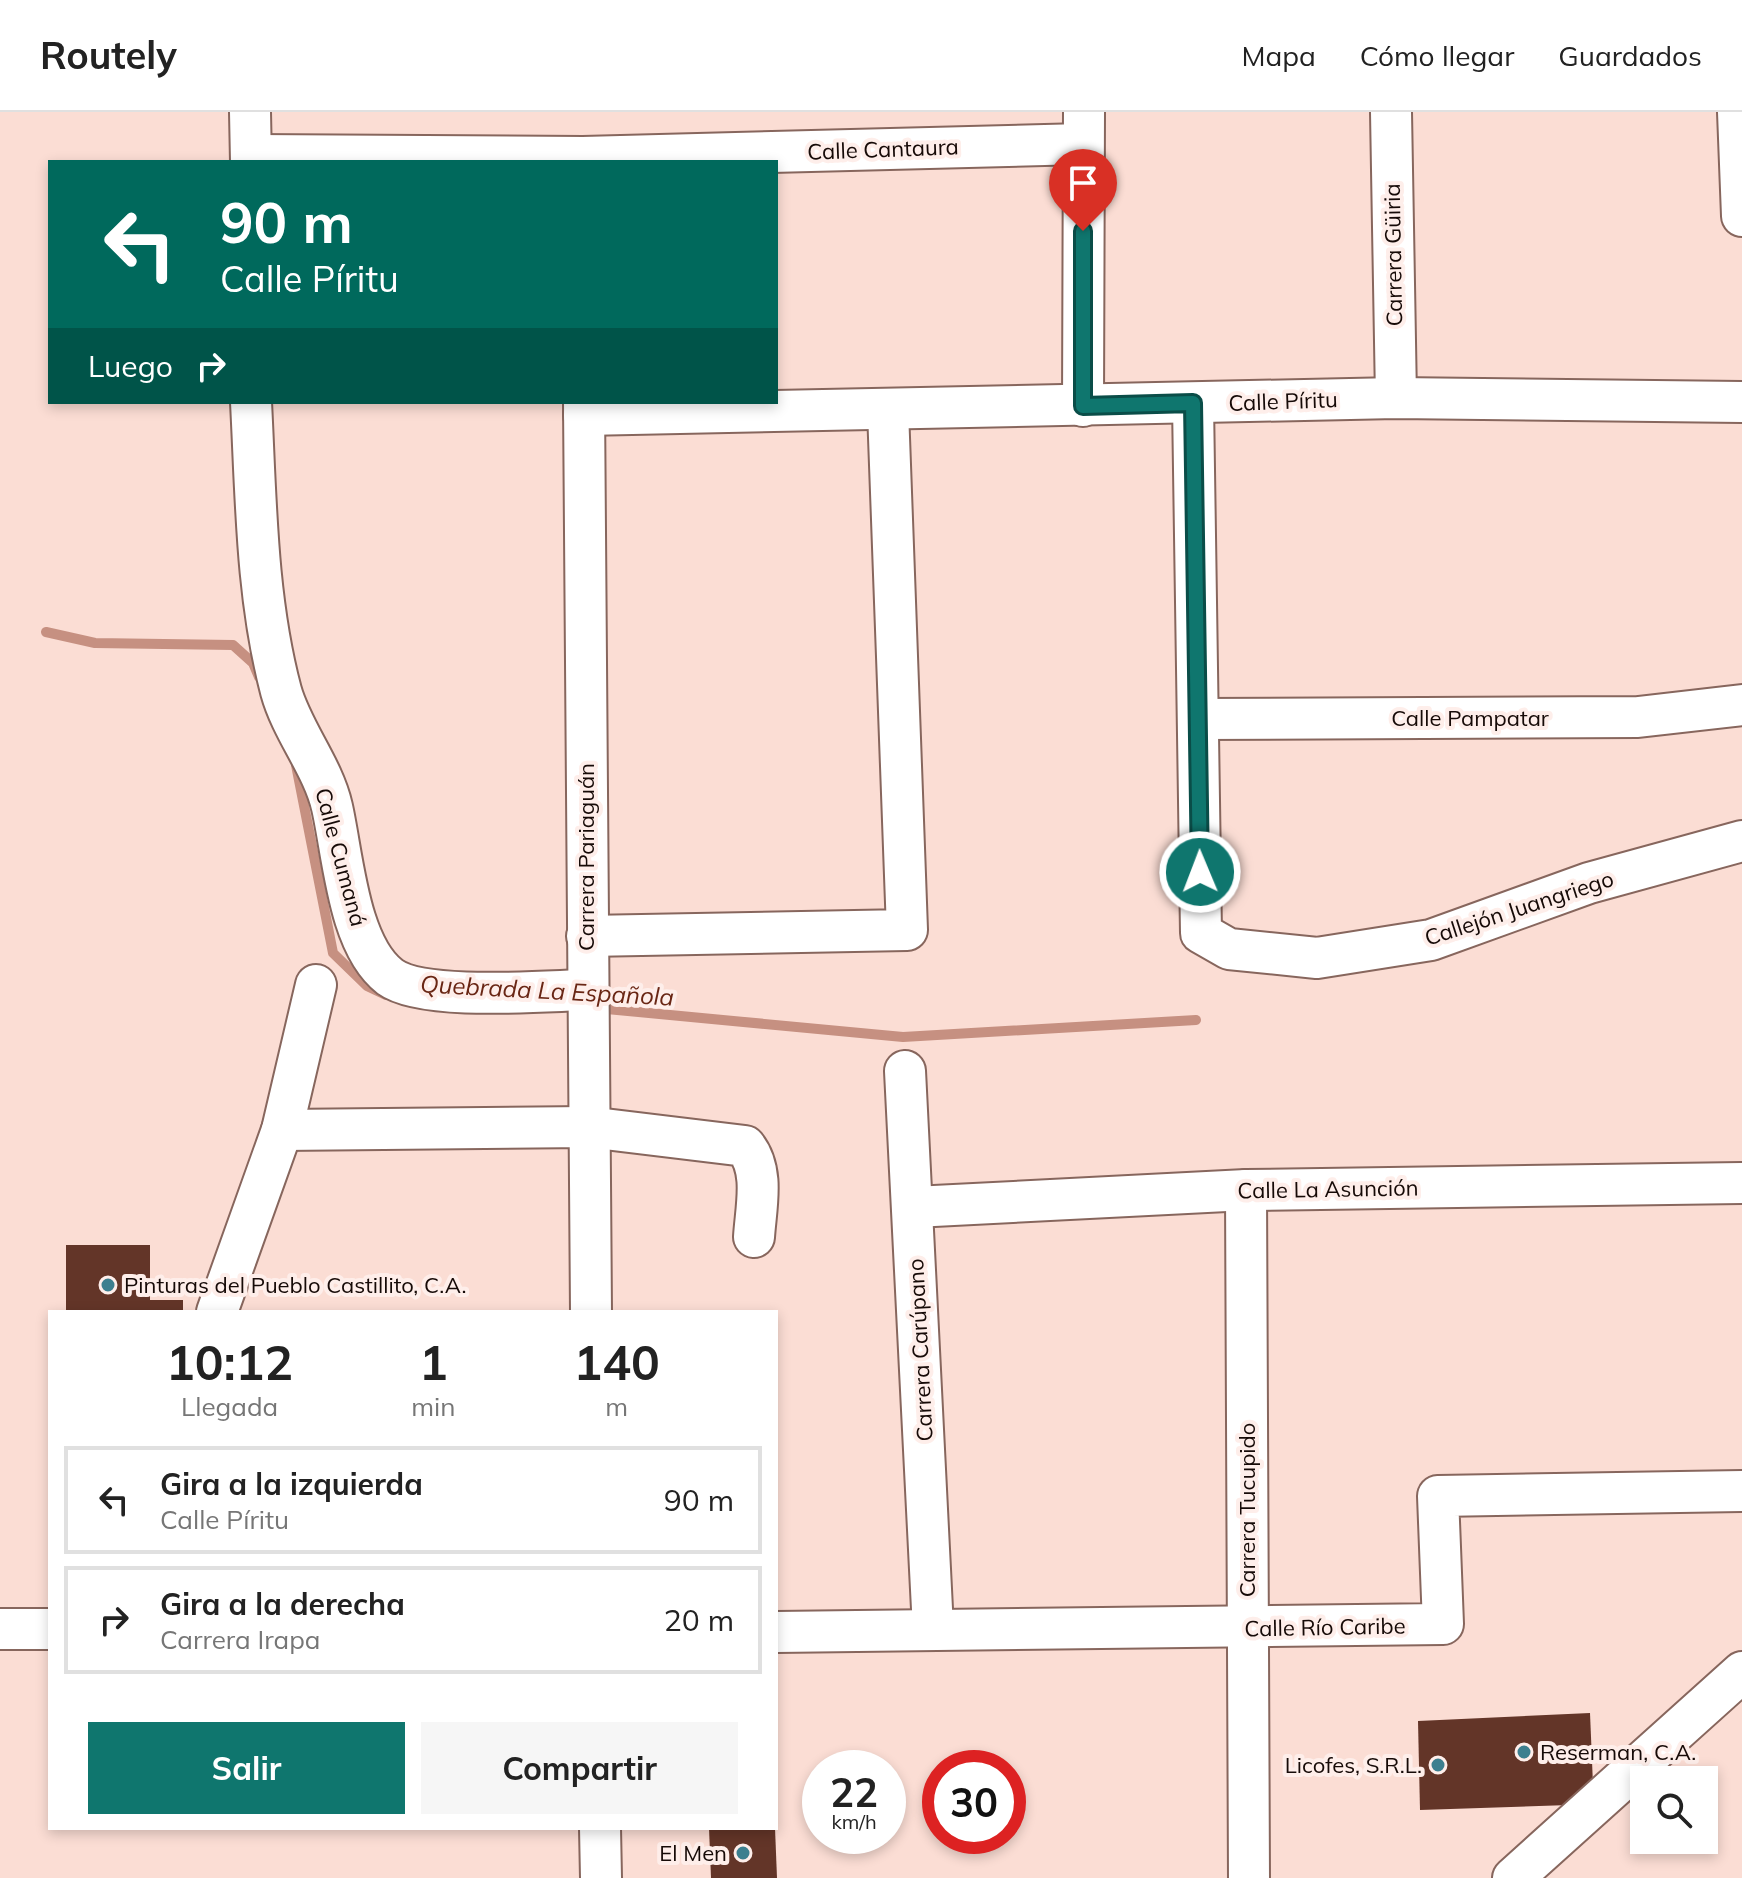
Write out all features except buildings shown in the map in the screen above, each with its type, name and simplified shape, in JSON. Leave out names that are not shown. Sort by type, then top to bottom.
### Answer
[{"type":"street","points":[[250,112],[251,158]]},
{"type":"street","name":"Carrera Güiria","points":[[1391,112],[1396,398]]},
{"type":"street","points":[[1738,112],[1742,216]]},
{"type":"street","points":[[1083,128],[1083,406]]},
{"type":"street","name":"Calle Cantaura","points":[[251,158],[583,160],[1083,128]]},
{"type":"street","name":"Calle Píritu","points":[[584,409],[888,410],[1396,398],[1742,402]]},
{"type":"street","points":[[1193,403],[1198,719]]},
{"type":"street","name":"Calle Cumaná","points":[[251,404],[261,587],[282,693],[331,803],[351,901],[366,946],[390,977],[430,991],[587,1005]]},
{"type":"street","name":"Carrera Pariaguán","points":[[584,409],[591,1310]]},
{"type":"street","points":[[587,936],[907,930],[888,410]]},
{"type":"street","name":"Calle Pampatar","points":[[1198,719],[1638,717],[1742,705]]},
{"type":"street","name":"Callejón Juangriego","points":[[1198,719],[1201,933],[1229,949],[1317,958],[1431,940],[1589,883],[1742,841]]},
{"type":"street","points":[[218,1310],[282,1130],[316,985]]},
{"type":"street","name":"Carrera Carúpano","points":[[905,1071],[933,1629]]},
{"type":"street","points":[[282,1130],[588,1127],[745,1146],[756,1160],[758,1179],[754,1237]]},
{"type":"street","name":"Calle La Asunción","points":[[914,1207],[1246,1190],[1742,1183]]},
{"type":"street","name":"Carrera Tucupido","points":[[1246,1190],[1249,1878]]},
{"type":"street","name":"Calle Río Caribe","points":[[778,1632],[1443,1624],[1438,1496],[1742,1491]]},
{"type":"street","points":[[0,1629],[48,1629]]},
{"type":"street","points":[[1513,1878],[1742,1672]]},
{"type":"street","points":[[600,1830],[601,1878]]},
{"type":"waterway","name":"Quebrada La Española","points":[[46,632],[95,643],[233,645],[253,663],[259,677]]},
{"type":"waterway","name":"Quebrada La Española","points":[[296,765],[333,953],[367,986],[386,995]]},
{"type":"waterway","name":"Quebrada La Española","points":[[596,1008],[903,1037],[1196,1020]]},
{"type":"place","name":"Pinturas del Pueblo Castillito, C.A.","points":[[108,1285]]},
{"type":"place","name":"Reserman, C.A.","points":[[1524,1752]]},
{"type":"place","name":"Licofes, S.R.L.","points":[[1438,1765]]},
{"type":"place","name":"El Men","points":[[743,1853]]},
{"type":"route","points":[[1083,231],[1083,406],[1193,403],[1200,872]]}]
